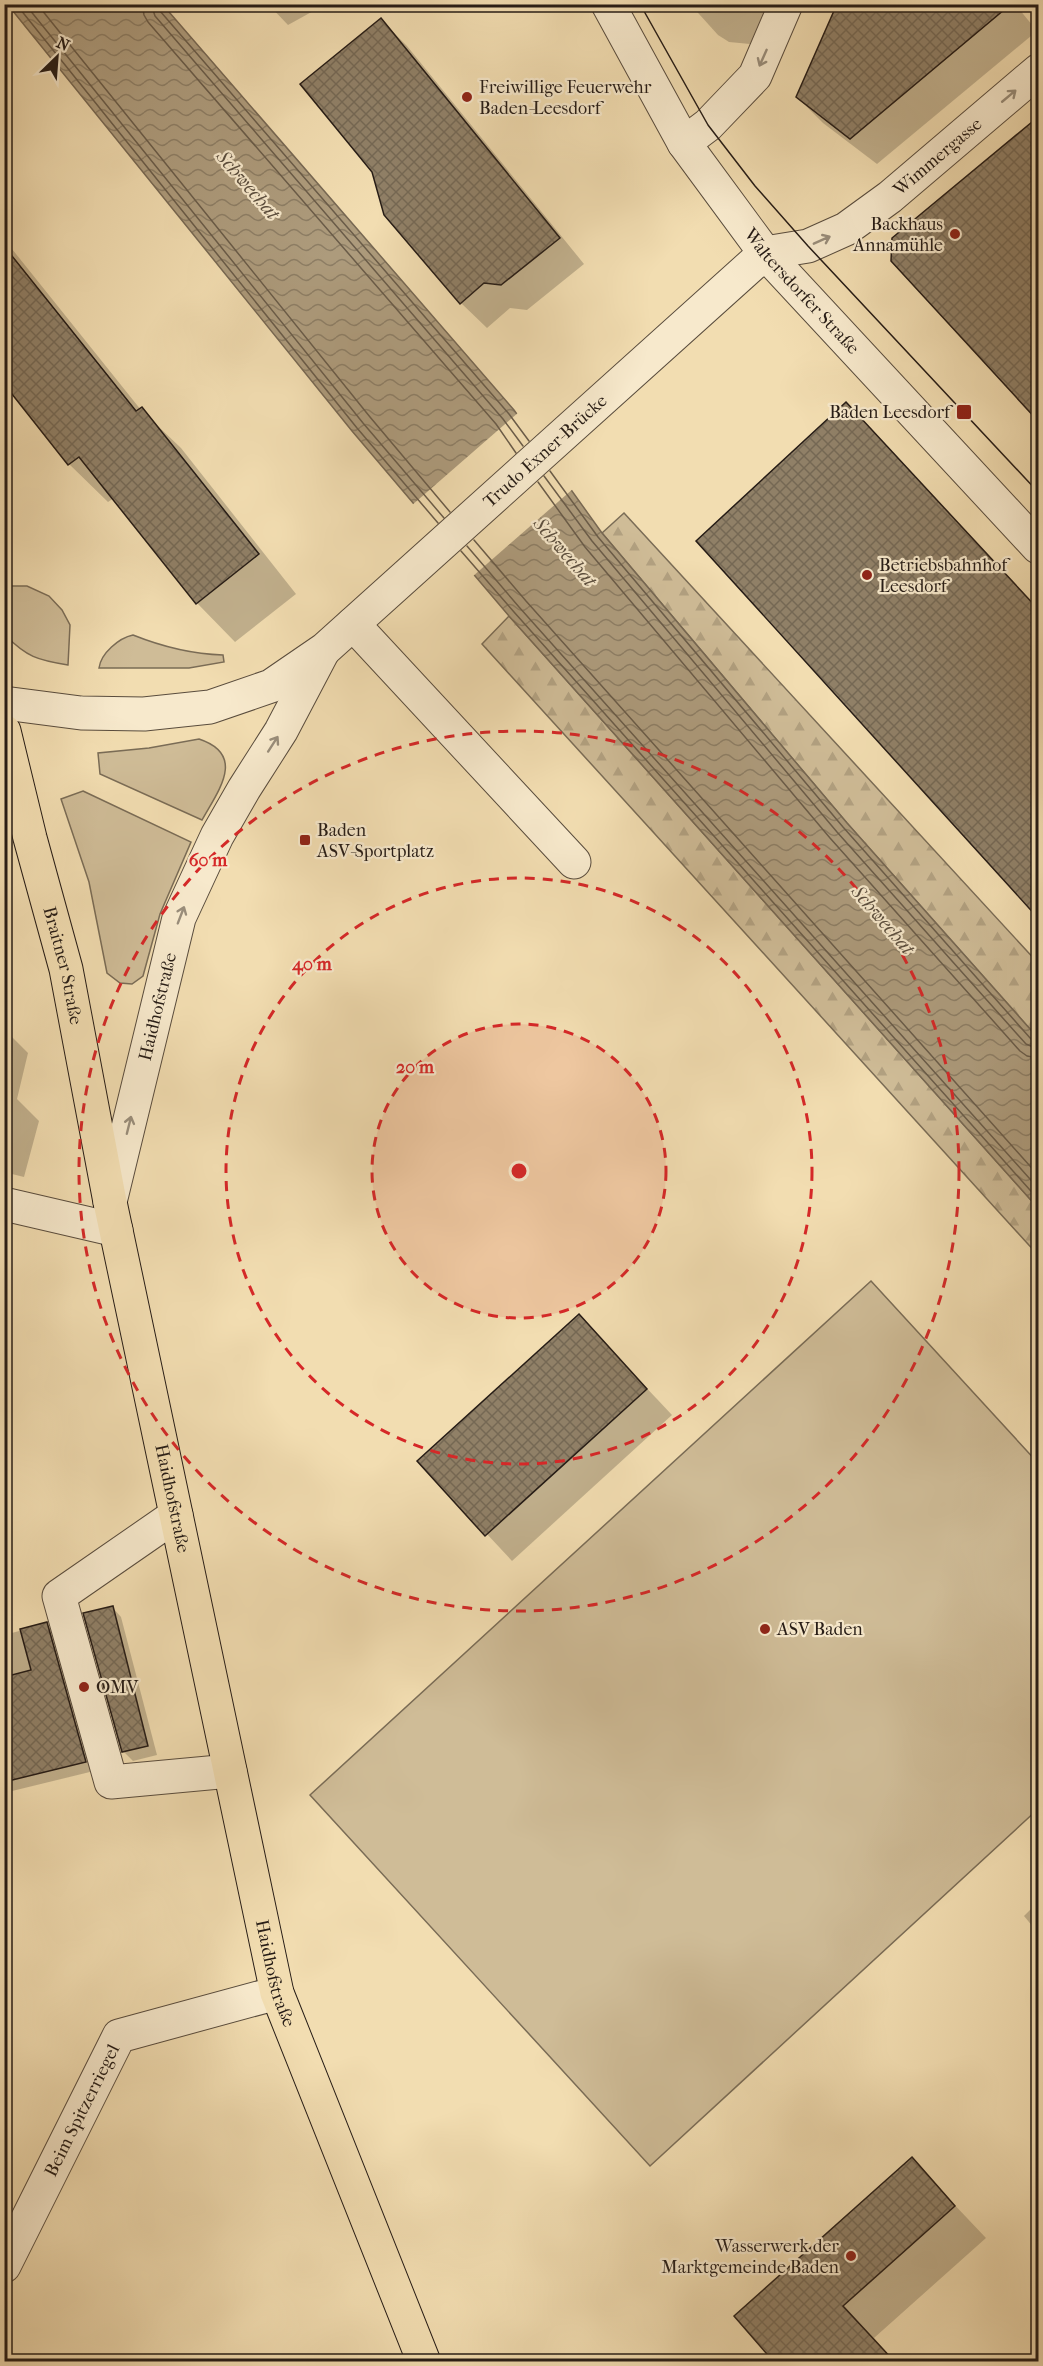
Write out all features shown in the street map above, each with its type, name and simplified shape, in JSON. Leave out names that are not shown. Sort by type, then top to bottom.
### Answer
[{"type":"main road","name":"Braitner Straße","points":[[4,731],[30,838],[66,969],[113,1216]]},
{"type":"main road","name":"Haidhofstraße","points":[[113,1216],[277,1993],[424,2361]]},
{"type":"street","name":"Waltersdorfer Straße","points":[[608,4],[684,143],[765,253],[1038,547]]},
{"type":"street","points":[[684,143],[708,125],[755,76],[786,4]]},
{"type":"street","name":"Wimmergasse","points":[[765,253],[808,246],[846,229],[890,197],[1038,71]]},
{"type":"street","name":"Trudo Exner-Brücke","points":[[325,649],[430,552],[571,429],[633,370],[765,253]]},
{"type":"street","points":[[353,624],[574,862]]},
{"type":"street","points":[[4,703],[81,713],[144,714],[210,707],[270,686],[325,649]]},
{"type":"street","name":"Haidhofstraße","points":[[113,1216],[179,918],[217,836],[281,731],[325,649]]},
{"type":"street","points":[[4,1204],[113,1216]]},
{"type":"street","points":[[176,1515],[59,1596],[111,1782],[230,1771]]},
{"type":"street","name":"Beim Spitzerriegel","points":[[4,2266],[119,2036],[277,1993]]},
{"type":"green space","points":[[624,513],[1038,963],[1038,1038],[847,823],[602,533]]},
{"type":"green space","points":[[5,586],[27,586],[49,596],[62,610],[70,625],[68,665],[26,653],[5,635]]},
{"type":"green space","points":[[509,616],[1038,1208],[1038,1255],[482,644]]},
{"type":"green space","points":[[133,635],[177,649],[223,655],[224,662],[189,668],[99,668],[103,657],[112,647],[122,639]]},
{"type":"green space","points":[[199,739],[214,746],[222,754],[225,764],[221,786],[202,820],[100,774],[98,753],[149,748]]},
{"type":"green space","points":[[83,791],[191,842],[160,914],[143,976],[132,984],[120,983],[107,973],[89,882],[61,799]]},
{"type":"green space","name":"ASV Baden","points":[[871,1281],[1038,1463],[1038,1809],[650,2166],[310,1795]]},
{"type":"water","name":"Schwechat","points":[[8,5],[163,5],[514,410],[602,533],[847,823],[1038,1038],[1038,1208],[509,616],[352,431]]},
{"type":"pier","points":[[519,412],[574,488],[472,577],[411,506]]},
{"type":"building","points":[[837,4],[1011,4],[850,139],[796,97]]},
{"type":"building","points":[[381,18],[560,238],[501,285],[484,283],[460,304],[384,215],[372,172],[300,84]]},
{"type":"building","points":[[1038,117],[1038,421],[891,261],[892,238]]},
{"type":"building","points":[[4,246],[136,411],[142,407],[259,554],[196,604],[79,457],[68,465],[4,384]]},
{"type":"building","name":"Betriebsbahnhof Leesdorf","points":[[846,402],[1038,609],[1038,918],[696,541]]},
{"type":"building","points":[[579,1314],[647,1389],[485,1536],[417,1461]]},
{"type":"building","points":[[113,1606],[148,1746],[122,1752],[83,1613]]},
{"type":"building","points":[[47,1622],[86,1762],[4,1782],[4,1677],[31,1670],[20,1629]]},
{"type":"building","name":"Wasserwerk der Marktgemeinde Baden","points":[[912,2157],[955,2206],[843,2306],[894,2361],[773,2361],[734,2316]]},
{"type":"tram line","points":[[640,4],[708,125],[755,186],[808,246],[1038,492]]},
{"type":"place","name":"Freiwillige Feuerwehr Baden-Leesdorf","points":[[467,97]]},
{"type":"place","name":"Backhaus Annamühle","points":[[955,234]]},
{"type":"place","name":"Baden Leesdorf","points":[[964,412]]},
{"type":"place","name":"Betriebsbahnhof Leesdorf","points":[[867,575]]},
{"type":"place","name":"Baden ASV-Sportplatz","points":[[305,840]]},
{"type":"place","name":"ASV Baden","points":[[765,1629]]},
{"type":"place","name":"OMV","points":[[84,1687]]},
{"type":"place","name":"Wasserwerk der Marktgemeinde Baden","points":[[851,2256]]}]
